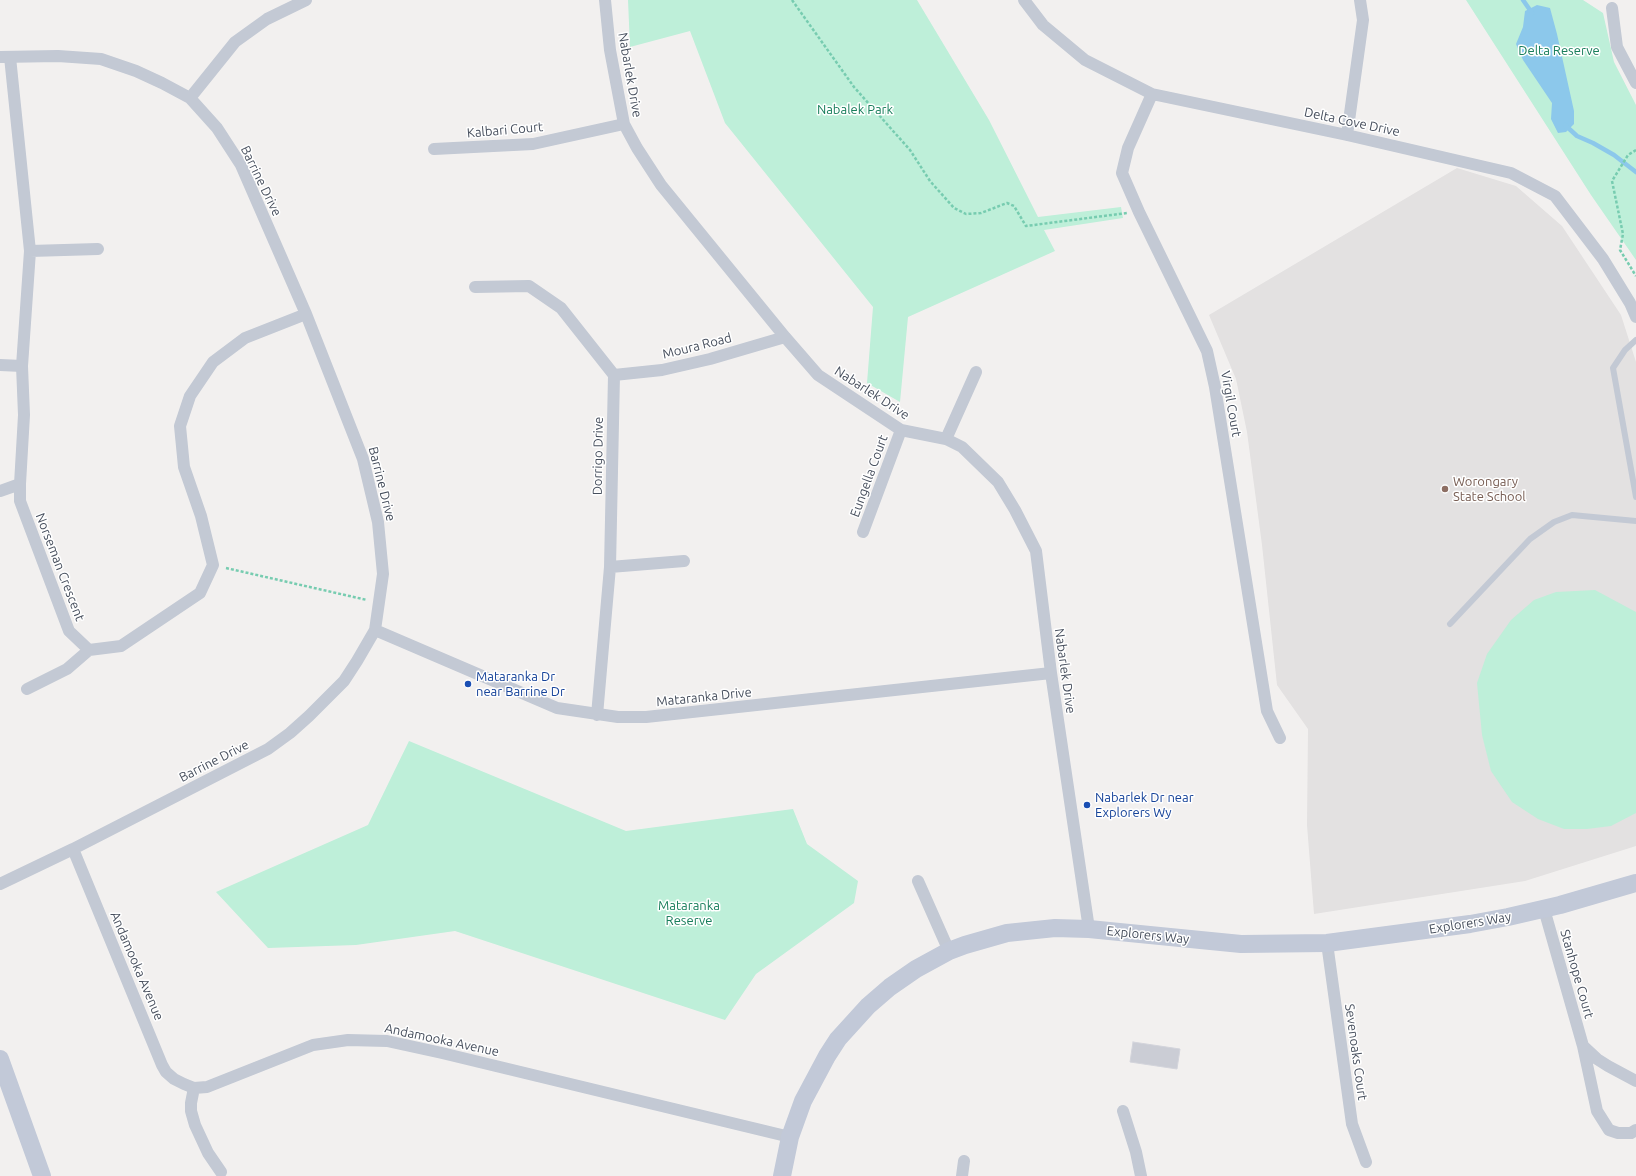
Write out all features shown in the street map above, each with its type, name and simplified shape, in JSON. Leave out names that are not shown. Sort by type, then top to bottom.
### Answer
[{"type":"street","points":[[190,98],[235,42],[267,19],[306,0]]},
{"type":"street","name":"Nabarlek Drive","points":[[604,0],[610,50],[624,124],[636,148],[661,185],[785,337],[818,375],[901,430],[946,439],[962,448],[998,482],[1036,551],[1051,673],[1089,929]]},
{"type":"street","name":"Delta Cove Drive","points":[[1024,0],[1043,25],[1085,60],[1152,94],[1347,135],[1511,172],[1555,196],[1603,259],[1630,304],[1636,317]]},
{"type":"street","points":[[1347,135],[1363,20],[1360,0]]},
{"type":"street","points":[[1612,8],[1617,46],[1636,83]]},
{"type":"street","name":"Barrine Drive","points":[[0,884],[73,849],[268,749],[284,737],[309,716],[344,682],[357,661],[375,630],[383,574],[378,522],[363,459],[306,314],[240,166],[217,128],[190,98],[136,71],[101,59],[58,56],[5,57]]},
{"type":"street","name":"Norseman Crescent","points":[[5,57],[25,196],[30,251],[22,366],[24,415],[20,501],[70,630],[89,650]]},
{"type":"street","name":"Virgil Court","points":[[1152,94],[1128,148],[1122,173],[1139,212],[1207,351],[1215,387],[1267,711],[1280,738]]},
{"type":"street","name":"Kalbari Court","points":[[434,149],[533,144],[624,124]]},
{"type":"street","points":[[30,251],[98,249]]},
{"type":"street","points":[[475,287],[529,286],[561,308],[614,375]]},
{"type":"street","points":[[27,689],[67,669],[89,650],[121,646],[200,593],[213,565],[201,516],[184,467],[180,426],[190,396],[213,362],[245,338],[306,314]]},
{"type":"street","name":"Moura Road","points":[[614,375],[669,368],[710,359],[785,337]]},
{"type":"street","points":[[0,365],[22,366]]},
{"type":"street","points":[[946,439],[976,372]]},
{"type":"street","name":"Dorrigo Drive","points":[[597,715],[610,567],[614,375]]},
{"type":"street","name":"Eungella Court","points":[[863,532],[901,430]]},
{"type":"street","points":[[0,491],[20,484]]},
{"type":"street","points":[[610,567],[684,561]]},
{"type":"street","name":"Mataranka Drive","points":[[375,630],[556,708],[618,717],[646,717],[1051,673]]},
{"type":"street","name":"Andamooka Avenue","points":[[73,849],[162,1065],[166,1072],[174,1079],[194,1088],[207,1087],[313,1045],[348,1040],[387,1041],[790,1137]]},
{"type":"street","points":[[918,881],[949,951]]},
{"type":"street","name":"Explorers Way","points":[[782,1176],[790,1137],[803,1101],[818,1072],[838,1040],[853,1022],[890,987],[916,969],[949,951],[1007,933],[1055,928],[1089,929],[1242,944],[1327,943],[1470,924],[1544,909],[1636,883]]},
{"type":"street","name":"Stanhope Court","points":[[1544,909],[1583,1046],[1597,1111],[1609,1130],[1618,1133],[1631,1133],[1636,1130]]},
{"type":"street","name":"Sevenoaks Court","points":[[1327,943],[1352,1124],[1366,1162]]},
{"type":"street","points":[[1583,1046],[1597,1059],[1636,1080]]},
{"type":"street","points":[[0,1059],[42,1176]]},
{"type":"street","points":[[194,1088],[191,1111],[195,1125],[208,1153],[222,1172]]},
{"type":"street","points":[[1123,1111],[1136,1152],[1141,1176]]},
{"type":"street","points":[[962,1176],[964,1161]]},
{"type":"lane","points":[[1636,340],[1625,350],[1613,368],[1636,497]]},
{"type":"lane","points":[[1450,624],[1530,539],[1554,522],[1572,515],[1636,521]]},
{"type":"path","points":[[792,0],[854,86],[910,150],[930,181],[954,208],[966,214],[981,213],[1007,203],[1014,206],[1026,226],[1139,212]]},
{"type":"path","points":[[1636,150],[1628,155],[1612,181],[1623,234],[1620,250],[1636,276]]},
{"type":"path","points":[[213,565],[378,603]]},
{"type":"shaded area","name":"Worongary State School","points":[[1457,168],[1516,186],[1562,226],[1621,315],[1636,362],[1636,846],[1525,881],[1314,914],[1307,825],[1308,729],[1277,685],[1262,545],[1247,432],[1236,379],[1209,315]]},
{"type":"green space","name":"Nabalek Park","points":[[628,0],[917,0],[989,120],[1038,217],[1121,207],[1123,218],[1044,230],[1055,251],[908,317],[900,402],[867,383],[873,307],[725,123],[690,31],[630,47]]},
{"type":"green space","name":"Delta Reserve","points":[[1466,0],[1583,0],[1603,13],[1614,62],[1636,105],[1636,260],[1591,195]]},
{"type":"green space","points":[[1595,590],[1636,612],[1636,813],[1611,826],[1587,829],[1564,829],[1538,819],[1512,802],[1491,771],[1482,735],[1477,683],[1487,654],[1511,620],[1534,600],[1556,592]]},
{"type":"green space","name":"Mataranka Reserve","points":[[409,741],[626,831],[793,809],[807,844],[858,881],[854,903],[756,974],[725,1020],[455,931],[356,945],[268,948],[216,892],[368,825]]},
{"type":"water","points":[[1537,5],[1550,8],[1557,34],[1574,111],[1574,124],[1566,132],[1558,133],[1551,119],[1552,103],[1523,60],[1516,44],[1523,27],[1525,11]]},
{"type":"building","points":[[1133,1042],[1180,1049],[1177,1069],[1130,1062]]},
{"type":"waterway","points":[[1523,0],[1532,13]]},
{"type":"waterway","points":[[1565,125],[1577,136],[1614,155],[1636,172]]},
{"type":"place","name":"Worongary State School","points":[[1445,489]]},
{"type":"place","name":"Mataranka Dr near Barrine Dr","points":[[468,684]]},
{"type":"place","name":"Nabarlek Dr near Explorers Wy","points":[[1087,805]]}]
